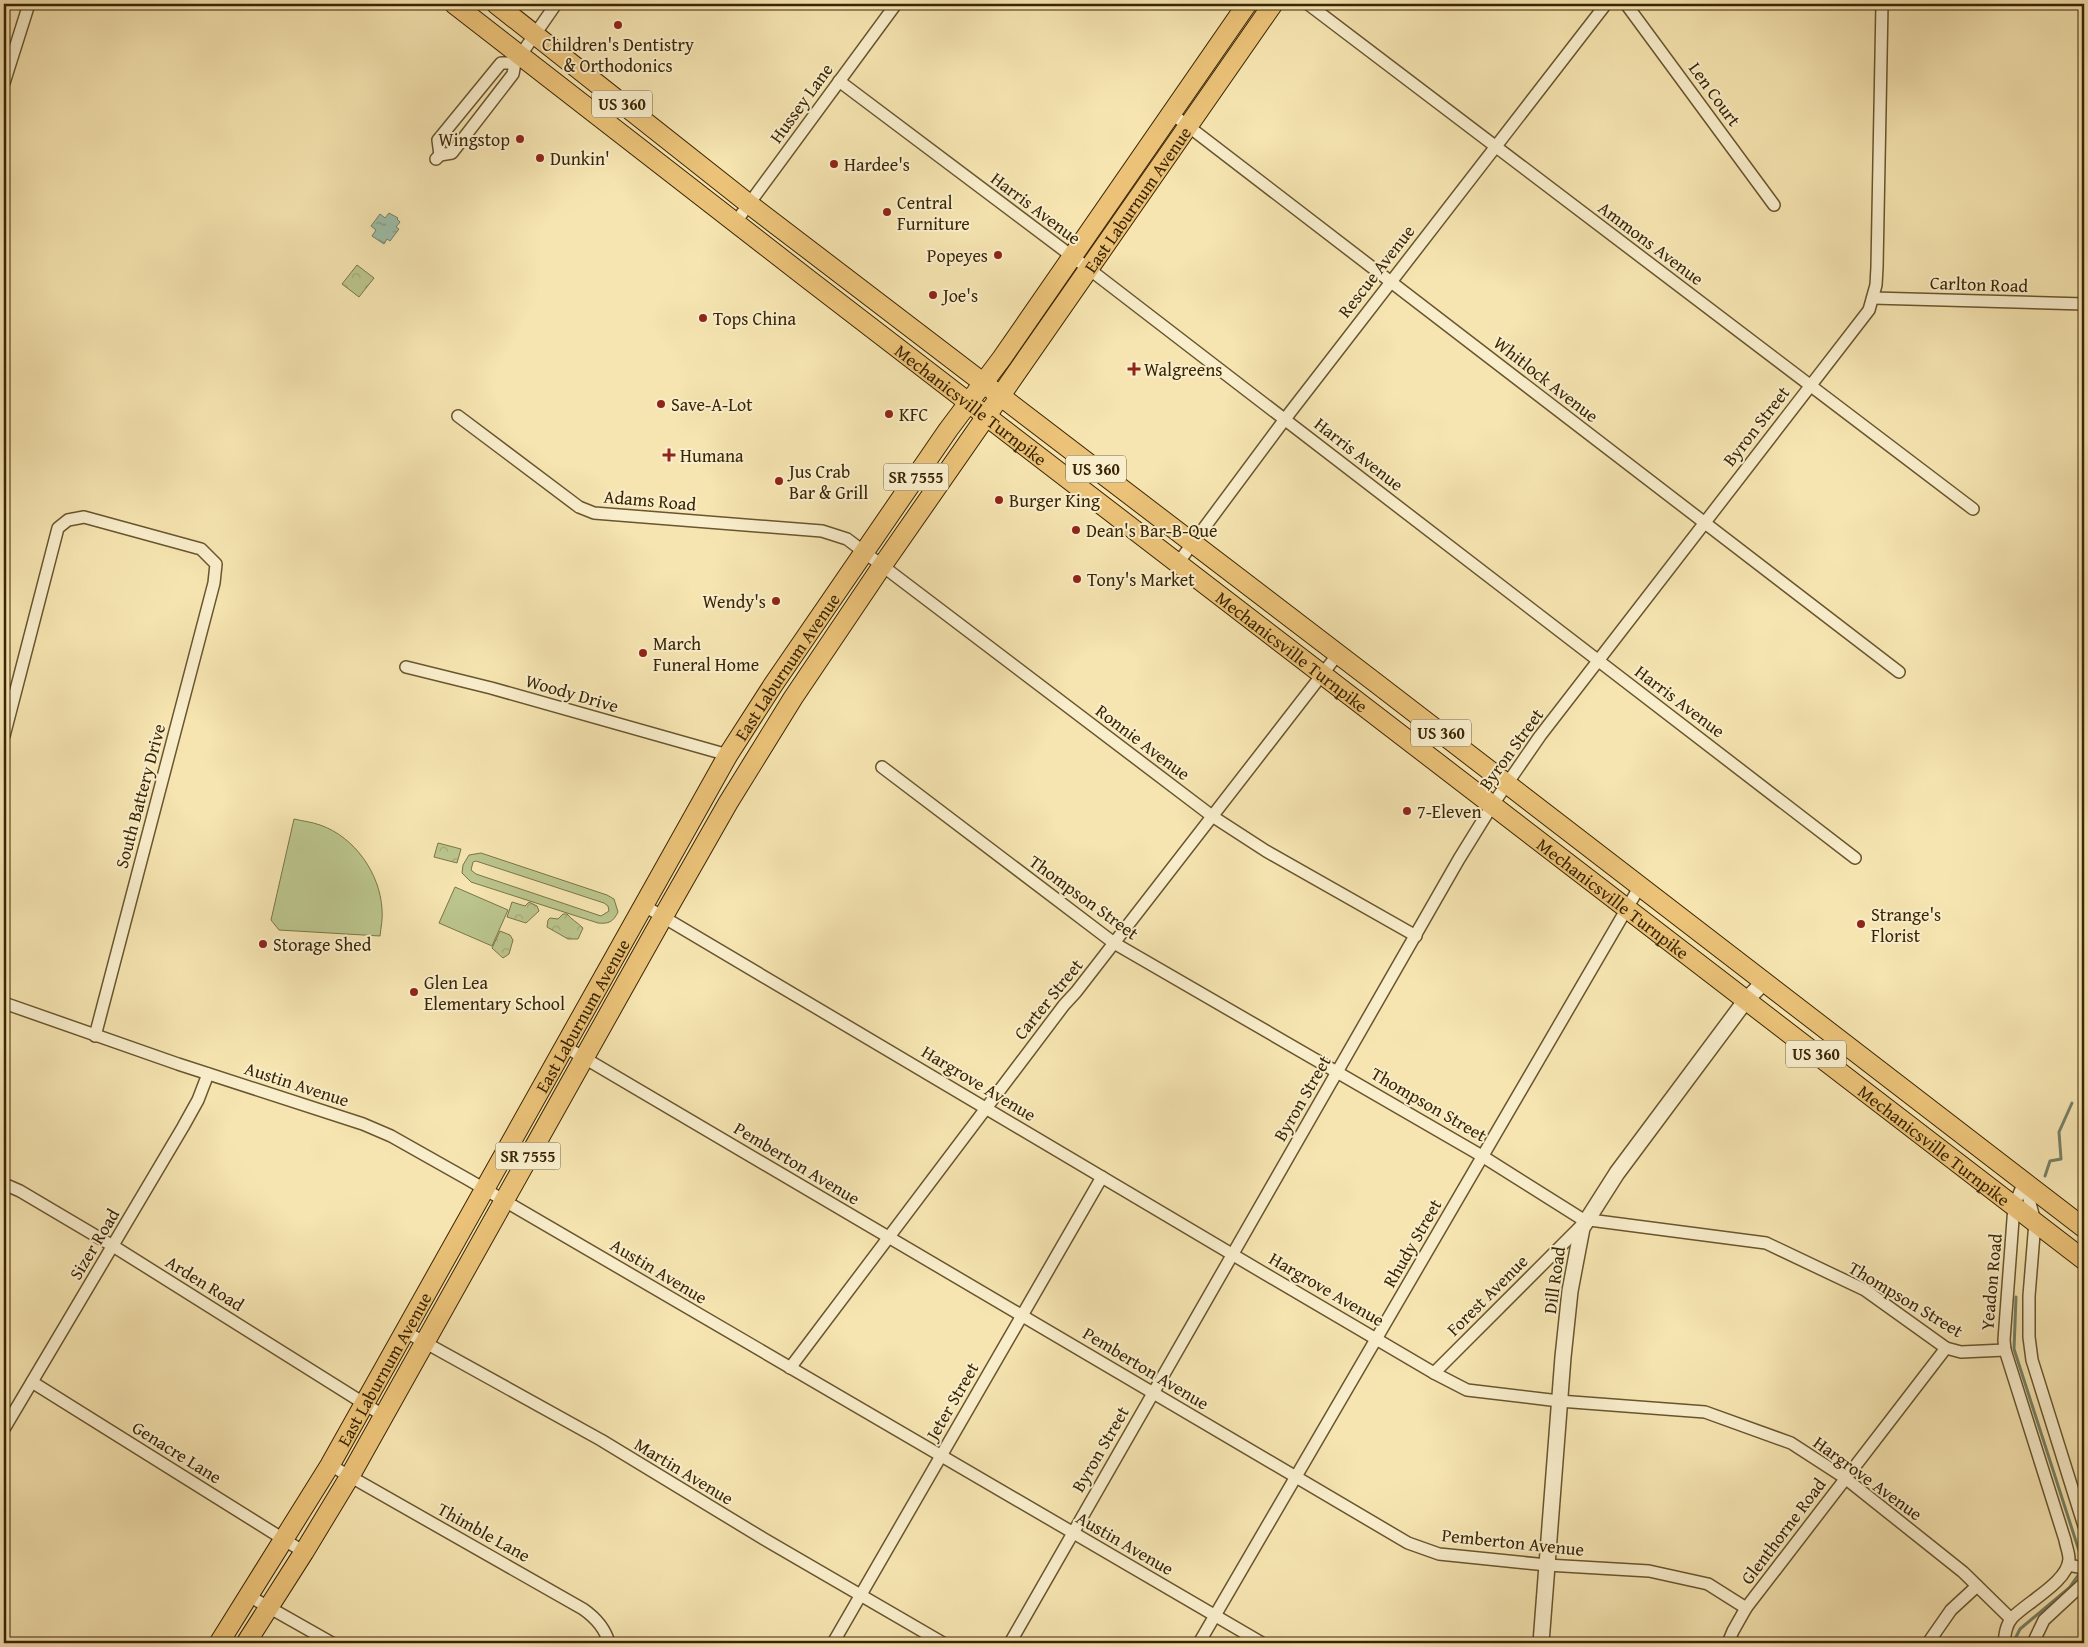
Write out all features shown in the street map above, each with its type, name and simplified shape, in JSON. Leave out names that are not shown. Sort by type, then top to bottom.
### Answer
[{"type":"main road","name":"Mechanicsville Turnpike","points":[[454,4],[517,59],[736,223],[2084,1260]]},
{"type":"main road","name":"Mechanicsville Turnpike","points":[[496,4],[749,204],[2084,1228]]},
{"type":"main road","name":"East Laburnum Avenue","points":[[219,1643],[285,1540],[365,1404],[728,755],[773,685],[864,552],[968,402],[1020,332],[1247,4]]},
{"type":"main road","name":"East Laburnum Avenue","points":[[246,1643],[350,1476],[663,917],[728,803],[793,698],[882,566],[1273,4]]},
{"type":"street","points":[[4,82],[28,4]]},
{"type":"street","points":[[517,59],[501,63],[438,140],[438,157],[452,153],[513,74],[517,59],[556,4]]},
{"type":"street","name":"Hussey Lane","points":[[736,223],[896,4]]},
{"type":"street","name":"Ammons Avenue","points":[[1308,4],[1973,509]]},
{"type":"street","name":"Rescue Avenue","points":[[1178,563],[1391,281],[1606,4]]},
{"type":"street","name":"Len Court","points":[[1626,4],[1774,205]]},
{"type":"street","name":"Byron Street","points":[[1010,1643],[1416,936],[1458,859],[1493,804],[1540,736],[1869,310],[1873,298],[1877,267],[1882,4]]},
{"type":"street","name":"Harris Avenue","points":[[839,81],[1089,269],[1855,858]]},
{"type":"street","name":"Whitlock Avenue","points":[[1171,113],[1899,672]]},
{"type":"street","name":"Carlton Road","points":[[1873,298],[2084,304]]},
{"type":"street","name":"Adams Road","points":[[458,416],[579,508],[594,513],[822,531],[847,539],[864,552]]},
{"type":"street","name":"South Battery Drive","points":[[4,736],[58,528],[68,520],[84,517],[201,548],[216,564],[214,583],[95,1036]]},
{"type":"street","name":"Ronnie Avenue","points":[[864,552],[1212,816],[1266,851],[1416,936]]},
{"type":"street","name":"Carter Street","points":[[790,1368],[1064,1005],[1338,654]]},
{"type":"street","name":"Woody Drive","points":[[406,667],[491,688],[728,755]]},
{"type":"street","name":"Thompson Street","points":[[882,767],[1114,943],[1482,1156],[1586,1220],[1766,1243],[1864,1290],[1946,1348],[1961,1352],[2005,1350]]},
{"type":"street","name":"Rhudy Street","points":[[1199,1643],[1640,886]]},
{"type":"street","name":"Hargrove Avenue","points":[[643,905],[1434,1373],[1467,1390],[1559,1401],[1704,1412],[1791,1443],[1845,1478],[1963,1572],[2011,1618]]},
{"type":"street","name":"Dill Road","points":[[1541,1643],[1559,1401],[1573,1269],[1580,1237],[1586,1220],[1616,1173],[1746,1000],[1764,982]]},
{"type":"street","name":"Austin Avenue","points":[[4,1003],[95,1036],[363,1124],[428,1156],[790,1368],[942,1454],[1262,1643]]},
{"type":"street","name":"Pemberton Avenue","points":[[564,1046],[1408,1543],[1439,1554],[1547,1565],[1649,1571],[1708,1584],[1746,1608]]},
{"type":"street","name":"Sizer Road","points":[[4,1429],[194,1107],[208,1074]]},
{"type":"street","name":"Jeter Street","points":[[833,1643],[1102,1177]]},
{"type":"street","points":[[2024,1182],[2035,1222],[2029,1296],[2029,1337],[2032,1360],[2084,1526]]},
{"type":"street","name":"Yeadon Road","points":[[2024,1182],[2014,1206],[2004,1340],[2005,1350],[2065,1540],[2068,1565]]},
{"type":"street","name":"Arden Road","points":[[4,1184],[20,1191],[113,1246],[384,1416]]},
{"type":"street","name":"Forest Avenue","points":[[1434,1373],[1586,1220]]},
{"type":"street","name":"Martin Avenue","points":[[406,1332],[601,1440],[943,1643]]},
{"type":"street","name":"Glenthorne Road","points":[[1728,1643],[1746,1608],[1946,1348]]},
{"type":"street","name":"Genacre Lane","points":[[32,1382],[304,1552]]},
{"type":"street","name":"Thimble Lane","points":[[330,1465],[583,1609],[595,1618],[602,1627],[608,1643]]},
{"type":"street","points":[[2004,1643],[2005,1631],[2011,1618],[2055,1582],[2068,1565],[2084,1568]]},
{"type":"street","points":[[2032,1643],[2044,1620],[2084,1583]]},
{"type":"street","points":[[1928,1643],[1951,1610],[1977,1586]]},
{"type":"street","points":[[249,1596],[332,1643]]},
{"type":"green space","points":[[357,265],[374,278],[359,297],[342,284]]},
{"type":"green space","points":[[294,819],[317,824],[333,831],[344,838],[363,858],[371,870],[380,896],[382,916],[380,936],[279,930],[271,920]]},
{"type":"green space","points":[[438,843],[461,849],[457,863],[434,857]]},
{"type":"green space","points":[[481,853],[607,895],[614,899],[618,912],[610,922],[598,923],[471,882],[462,873],[463,865],[469,855]],"holes":[[[476,861],[604,903],[608,906],[609,911],[601,916],[476,874],[471,870],[473,862]]]},
{"type":"green space","points":[[455,887],[508,910],[492,946],[439,923]]},
{"type":"green space","points":[[512,902],[525,906],[529,902],[537,906],[539,911],[526,923],[507,917]]},
{"type":"green space","points":[[563,914],[567,914],[583,928],[578,939],[568,939],[547,927],[550,918],[558,919]]},
{"type":"green space","points":[[500,931],[510,935],[513,940],[509,954],[503,958],[492,948]]},
{"type":"water","points":[[389,213],[398,218],[400,222],[396,227],[399,229],[390,241],[387,239],[384,244],[372,236],[376,230],[371,226],[380,214],[385,218]]},
{"type":"waterway","points":[[2045,1176],[2050,1161],[2061,1159],[2059,1132],[2072,1103]]},
{"type":"waterway","points":[[2016,1297],[2014,1349],[2082,1560]]},
{"type":"waterway","points":[[2013,1643],[2020,1629],[2069,1588],[2079,1574]]},
{"type":"place","name":"Children's Dentistry & Orthodonics","points":[[618,25]]},
{"type":"place","name":"Wingstop","points":[[520,139]]},
{"type":"place","name":"Dunkin'","points":[[540,158]]},
{"type":"place","name":"Hardee's","points":[[834,164]]},
{"type":"place","name":"Central Furniture","points":[[887,212]]},
{"type":"place","name":"Popeyes","points":[[998,255]]},
{"type":"place","name":"Joe's","points":[[933,295]]},
{"type":"place","name":"Tops China","points":[[703,318]]},
{"type":"place","name":"Walgreens","points":[[1134,369]]},
{"type":"place","name":"Save-A-Lot","points":[[661,404]]},
{"type":"place","name":"KFC","points":[[889,414]]},
{"type":"place","name":"Humana","points":[[669,455]]},
{"type":"place","name":"Jus Crab Bar & Grill","points":[[779,481]]},
{"type":"place","name":"Burger King","points":[[999,500]]},
{"type":"place","name":"Dean's Bar-B-Que","points":[[1076,530]]},
{"type":"place","name":"Tony's Market","points":[[1077,579]]},
{"type":"place","name":"Wendy's","points":[[776,601]]},
{"type":"place","name":"March Funeral Home","points":[[643,653]]},
{"type":"place","name":"7-Eleven","points":[[1407,811]]},
{"type":"place","name":"Strange's Florist","points":[[1861,924]]},
{"type":"place","name":"Storage Shed","points":[[263,944]]},
{"type":"place","name":"Glen Lea Elementary School","points":[[414,992]]}]
